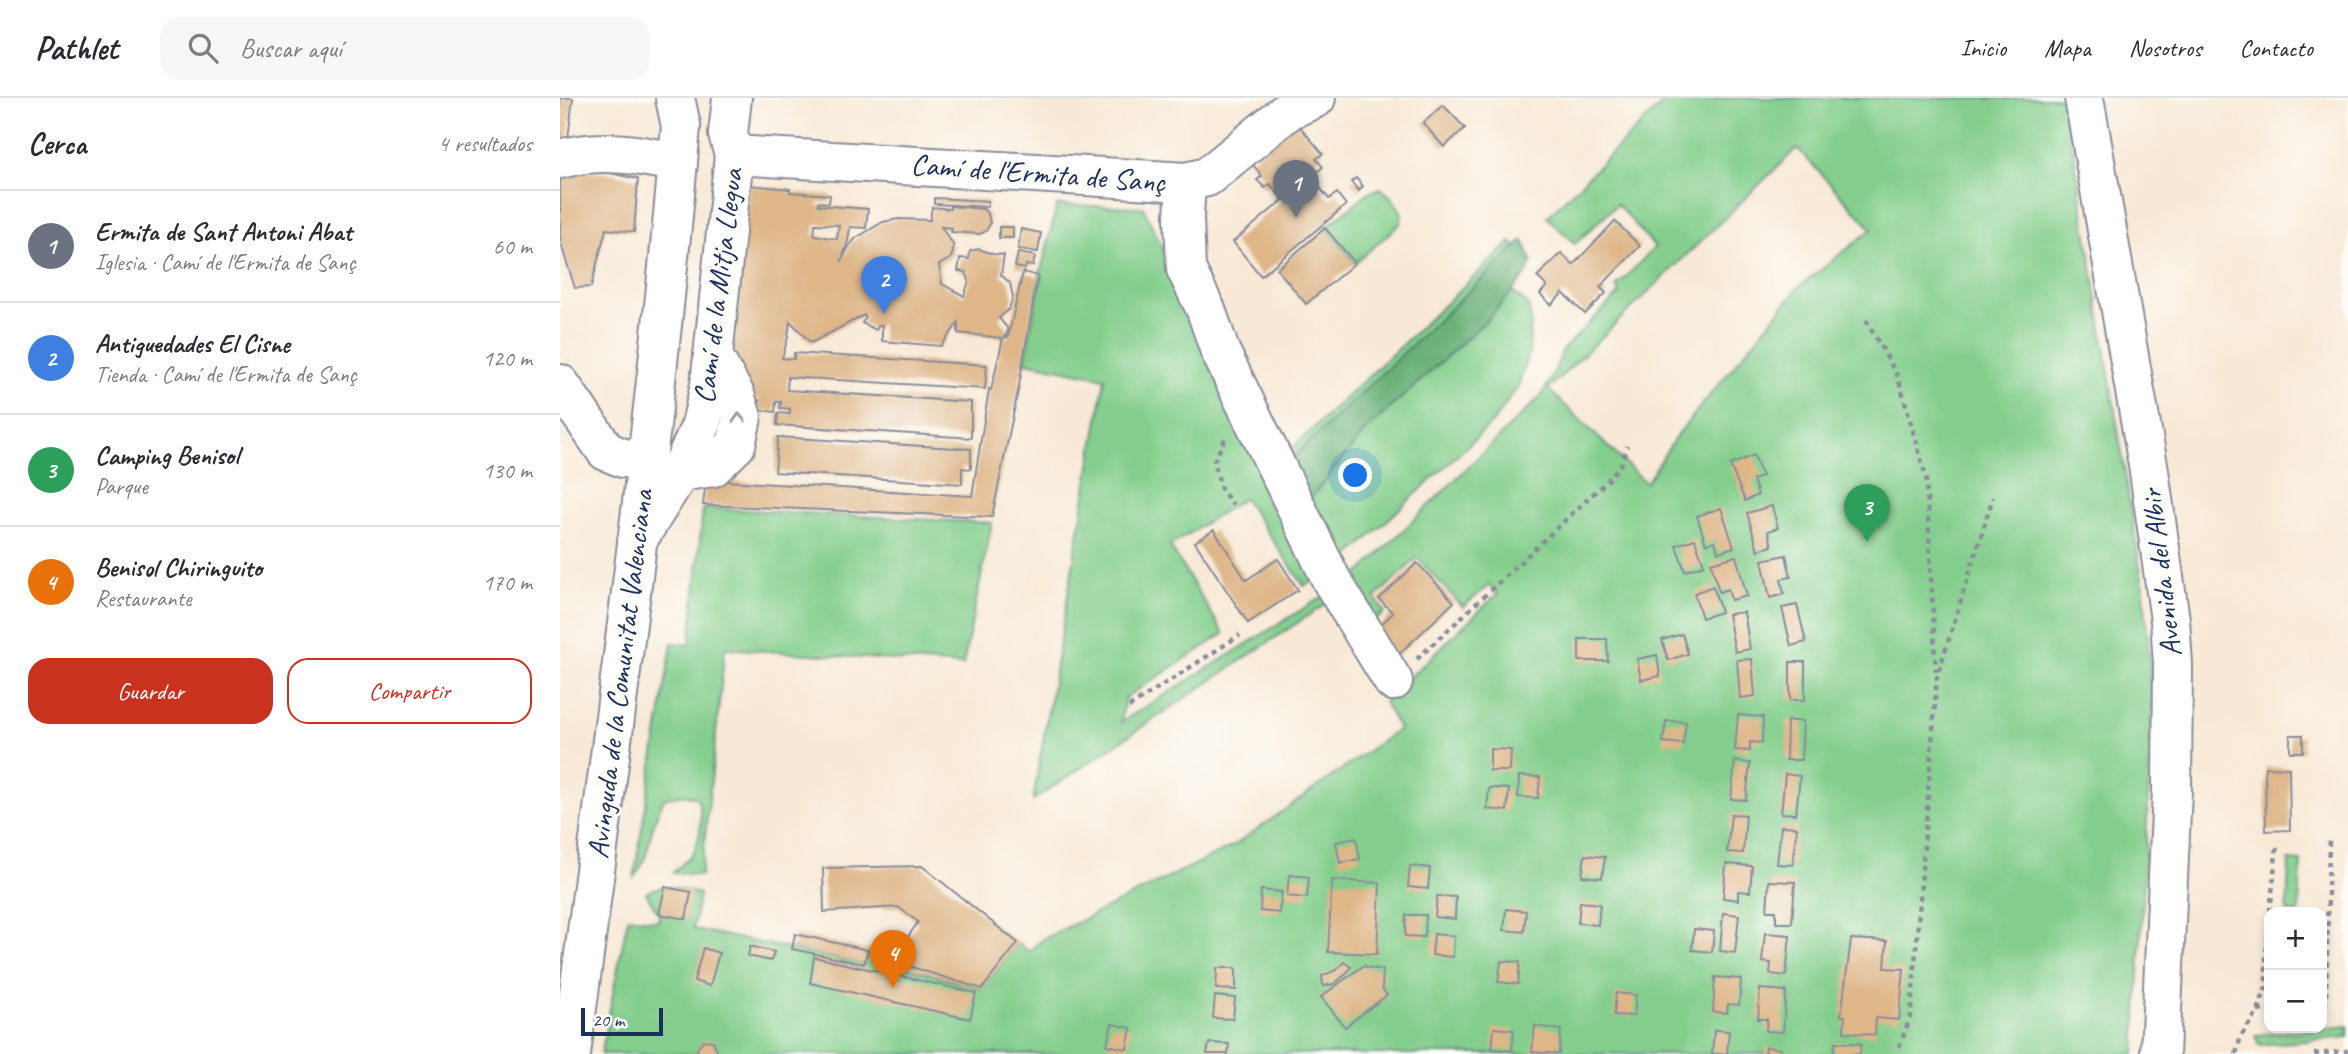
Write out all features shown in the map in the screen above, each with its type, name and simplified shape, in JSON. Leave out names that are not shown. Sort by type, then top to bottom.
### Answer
[{"type":"street","name":"Camí de la Mitja Llegua","points":[[663,466],[701,425],[710,385],[734,155],[729,134],[732,98]]},
{"type":"street","name":"Camí de l'Ermita de Sanç","points":[[734,155],[1186,182],[1207,177],[1289,110],[1315,98]]},
{"type":"street","name":"Avenida del Albir","points":[[2084,98],[2149,471],[2171,621],[2172,790],[2160,1054]]},
{"type":"street","points":[[560,159],[599,152],[652,157],[679,121]]},
{"type":"street","name":"Avinguda de la Comunitat Valenciana","points":[[571,1054],[637,541],[663,466],[679,121]]},
{"type":"street","points":[[1186,182],[1186,269],[1206,310],[1220,351],[1332,581],[1393,681]]},
{"type":"street","points":[[560,383],[606,451],[623,458],[663,466]]},
{"type":"path","points":[[1866,320],[1898,377],[1926,477],[1937,677],[1911,1016],[1899,1047]]},
{"type":"path","points":[[1233,505],[1221,489],[1214,461],[1226,437],[1250,412]]},
{"type":"path","points":[[1393,681],[1608,480],[1621,464],[1627,446]]},
{"type":"path","points":[[1937,677],[1993,497]]},
{"type":"path","points":[[1129,707],[1240,635]]},
{"type":"path","points":[[2327,970],[2329,839]]},
{"type":"path","points":[[2271,907],[2277,845]]},
{"type":"path","points":[[2236,1054],[2241,1036],[2258,1011],[2266,987],[2266,970]]},
{"type":"path","points":[[2258,1011],[2264,1010]]},
{"type":"path","points":[[2314,1054],[2348,1051]]},
{"type":"green space","points":[[1668,98],[2065,98],[2144,592],[2153,701],[2135,1054],[601,1054],[628,917],[658,921],[659,914],[646,893],[652,890],[672,888],[699,894],[693,929],[864,964],[868,950],[895,964],[982,989],[1018,943],[1028,951],[1045,938],[1235,845],[1399,729],[1384,702],[1498,593],[1489,585],[1463,607],[1417,558],[1375,598],[1385,612],[1373,623],[1346,586],[1541,396],[1563,349],[1620,293],[1616,287],[1655,247],[1617,204],[1575,244],[1547,217]],"holes":[[[1797,148],[1872,229],[1798,288],[1677,435],[1646,483],[1548,389]]]},
{"type":"green space","points":[[1381,188],[1402,213],[1400,224],[1355,263],[1325,228],[1368,193]]},
{"type":"green space","points":[[1057,205],[1143,207],[1319,577],[1304,586],[1244,498],[1170,546],[1224,634],[1125,698],[1121,722],[1327,594],[1330,601],[1033,800],[1105,378],[1025,362],[1041,271]]},
{"type":"green space","points":[[1523,240],[1532,261],[1526,275],[1489,318],[1366,430],[1305,505],[1284,466]]},
{"type":"green space","points":[[1511,242],[1516,247],[1284,466],[1287,453]]},
{"type":"green space","points":[[1512,291],[1528,305],[1531,320],[1529,351],[1519,385],[1493,422],[1349,556],[1334,560],[1305,505],[1366,430],[1489,318]]},
{"type":"green space","points":[[703,508],[992,523],[963,665],[725,648],[701,875],[673,873],[689,858],[700,833],[697,798],[683,794],[664,799],[645,856],[634,877],[672,643],[690,645]]},
{"type":"green space","points":[[2289,860],[2301,861],[2299,907],[2287,907]]},
{"type":"green space","points":[[2348,1026],[2348,1037],[2259,1045],[2255,1035],[2327,1033],[2327,1028]]},
{"type":"building","points":[[560,98],[573,98],[567,147],[560,148]]},
{"type":"building","points":[[1443,105],[1465,128],[1444,147],[1423,123]]},
{"type":"building","points":[[1296,122],[1323,154],[1316,159],[1323,167],[1311,177],[1329,199],[1337,193],[1346,205],[1261,276],[1233,242],[1283,200],[1270,184],[1265,188],[1257,180],[1262,176],[1250,161]]},
{"type":"building","points":[[560,170],[610,173],[638,179],[634,232],[606,229],[591,287],[575,288],[564,254],[560,237]]},
{"type":"building","points":[[1356,178],[1363,186],[1359,191],[1351,182]]},
{"type":"building","points":[[749,185],[830,195],[829,203],[818,202],[818,205],[868,209],[866,228],[850,227],[841,262],[856,238],[883,222],[898,219],[930,220],[932,207],[983,209],[988,214],[990,224],[986,231],[980,234],[951,232],[952,228],[941,227],[953,244],[953,251],[951,258],[939,265],[942,284],[964,296],[969,281],[966,272],[958,271],[960,258],[969,259],[970,251],[979,249],[1004,255],[1001,275],[1010,283],[1013,297],[1009,309],[999,318],[1008,329],[1003,338],[958,333],[958,323],[941,346],[882,341],[882,325],[876,330],[862,323],[866,317],[864,315],[811,343],[790,321],[782,358],[794,359],[794,353],[987,365],[985,389],[788,377],[787,390],[971,402],[971,438],[777,425],[778,413],[790,414],[790,409],[780,408],[781,402],[776,402],[775,412],[758,410],[760,400],[751,399],[731,358]],"holes":[[[815,224],[839,225],[837,239],[814,235]]]},
{"type":"building","points":[[934,198],[988,201],[988,207],[934,204]]},
{"type":"building","points":[[1615,221],[1640,246],[1600,287],[1606,293],[1585,314],[1563,293],[1551,305],[1540,294],[1547,286],[1537,277],[1561,253],[1573,265]]},
{"type":"building","points":[[999,227],[1013,227],[1013,238],[999,238]]},
{"type":"building","points":[[1325,228],[1355,263],[1306,304],[1277,269]]},
{"type":"building","points":[[1021,229],[1041,233],[1038,252],[1018,249]]},
{"type":"building","points":[[1018,253],[1035,256],[1033,266],[1026,265],[1025,269],[1015,267]]},
{"type":"building","points":[[1023,272],[1038,276],[992,517],[703,505],[706,481],[710,480],[972,496],[989,389],[991,390],[1003,338],[1008,337]]},
{"type":"building","points":[[778,437],[971,449],[971,469],[962,468],[962,484],[775,472]]},
{"type":"building","points":[[1754,455],[1762,476],[1753,480],[1758,495],[1745,501],[1730,465]]},
{"type":"building","points":[[1772,506],[1778,528],[1768,531],[1772,546],[1758,550],[1747,513]]},
{"type":"building","points":[[1721,508],[1734,547],[1718,552],[1715,541],[1706,544],[1697,516]]},
{"type":"building","points":[[1214,530],[1246,580],[1278,559],[1298,590],[1248,623],[1195,542]]},
{"type":"building","points":[[1695,539],[1704,565],[1685,571],[1676,545]]},
{"type":"building","points":[[1786,555],[1791,577],[1781,579],[1784,594],[1770,598],[1762,560]]},
{"type":"building","points":[[1736,556],[1747,596],[1731,600],[1728,589],[1719,592],[1711,563]]},
{"type":"building","points":[[1417,563],[1454,602],[1397,656],[1374,631],[1393,613],[1379,599]]},
{"type":"building","points":[[1713,586],[1721,612],[1702,618],[1694,593]]},
{"type":"building","points":[[1797,605],[1806,642],[1791,646],[1782,608]]},
{"type":"building","points":[[1744,612],[1750,649],[1735,652],[1728,614]]},
{"type":"building","points":[[1682,634],[1688,654],[1668,660],[1662,640]]},
{"type":"building","points":[[1579,639],[1607,639],[1608,661],[1579,661]]},
{"type":"building","points":[[1657,655],[1660,676],[1641,680],[1637,659]]},
{"type":"building","points":[[1752,659],[1755,696],[1740,698],[1737,660]]},
{"type":"building","points":[[1790,662],[1805,662],[1805,700],[1790,700]]},
{"type":"building","points":[[1738,715],[1763,717],[1762,743],[1750,742],[1750,751],[1735,750]]},
{"type":"building","points":[[1666,721],[1686,722],[1683,744],[1663,742]]},
{"type":"building","points":[[1787,721],[1803,721],[1801,760],[1786,760]]},
{"type":"building","points":[[2290,735],[2303,735],[2303,752],[2290,752]]},
{"type":"building","points":[[1490,749],[1511,750],[1510,771],[1490,771]]},
{"type":"building","points":[[1735,761],[1750,763],[1746,800],[1731,799]]},
{"type":"building","points":[[2265,767],[2289,768],[2290,830],[2266,831]]},
{"type":"building","points":[[1785,774],[1800,776],[1796,814],[1781,813]]},
{"type":"building","points":[[1519,776],[1540,777],[1538,798],[1518,797]]},
{"type":"building","points":[[1489,788],[1509,789],[1507,811],[1487,809]]},
{"type":"building","points":[[1731,814],[1746,815],[1743,853],[1727,852]]},
{"type":"building","points":[[1781,826],[1797,827],[1793,865],[1777,864]]},
{"type":"building","points":[[1356,838],[1360,859],[1340,863],[1336,842]]},
{"type":"building","points":[[1585,855],[1605,857],[1602,878],[1582,876]]},
{"type":"building","points":[[1726,864],[1752,866],[1750,892],[1738,891],[1738,900],[1723,898]]},
{"type":"building","points":[[922,866],[1018,943],[982,989],[892,961],[918,922],[898,907],[824,912],[823,868]]},
{"type":"building","points":[[1410,866],[1430,868],[1428,889],[1408,887]]},
{"type":"building","points":[[1289,875],[1309,877],[1307,898],[1287,896]]},
{"type":"building","points":[[1332,880],[1380,883],[1377,954],[1328,952]]},
{"type":"building","points":[[1769,881],[1795,882],[1792,923],[1776,923],[1776,911],[1767,911]]},
{"type":"building","points":[[665,887],[691,892],[686,919],[659,914]]},
{"type":"building","points":[[1261,890],[1282,892],[1279,913],[1260,911]]},
{"type":"building","points":[[1437,896],[1456,897],[1455,919],[1435,917]]},
{"type":"building","points":[[1580,902],[1600,904],[1598,925],[1578,923]]},
{"type":"building","points":[[1506,909],[1526,911],[1524,932],[1504,930]]},
{"type":"building","points":[[1723,913],[1739,915],[1735,953],[1720,951]]},
{"type":"building","points":[[1406,915],[1426,915],[1425,937],[1405,936]]},
{"type":"building","points":[[1694,929],[1714,931],[1712,952],[1692,950]]},
{"type":"building","points":[[1765,933],[1790,935],[1786,976],[1770,974],[1771,963],[1762,962]]},
{"type":"building","points":[[795,934],[868,950],[864,964],[792,949]]},
{"type":"building","points":[[1434,934],[1454,936],[1453,957],[1432,955]]},
{"type":"building","points":[[1851,939],[1887,941],[1885,968],[1904,969],[1899,1020],[1876,1018],[1875,1035],[1844,1032],[1845,1016],[1841,1016]]},
{"type":"building","points":[[750,946],[774,952],[771,961],[748,956]]},
{"type":"building","points":[[703,948],[719,953],[710,986],[694,981]]},
{"type":"building","points":[[814,957],[976,993],[970,1019],[810,983]]},
{"type":"building","points":[[1501,961],[1520,962],[1518,984],[1498,982]]},
{"type":"building","points":[[1344,962],[1351,967],[1346,974],[1334,984],[1323,986],[1322,976],[1336,970]]},
{"type":"building","points":[[1364,965],[1383,970],[1382,989],[1387,995],[1345,1027],[1321,997]]},
{"type":"building","points":[[1217,968],[1236,968],[1236,990],[1216,989]]},
{"type":"building","points":[[1715,977],[1741,979],[1739,1005],[1728,1004],[1727,1013],[1713,1012]]},
{"type":"building","points":[[1760,989],[1786,991],[1783,1032],[1766,1031],[1767,1019],[1758,1019]]},
{"type":"building","points":[[1616,993],[1636,995],[1634,1016],[1614,1015]]},
{"type":"building","points":[[1215,996],[1235,998],[1233,1019],[1213,1018]]},
{"type":"building","points":[[1112,1024],[1131,1028],[1127,1049],[1107,1045]]},
{"type":"building","points":[[1535,1026],[1561,1030],[1559,1054],[1532,1052]]},
{"type":"building","points":[[1494,1028],[1514,1030],[1512,1051],[1492,1049]]},
{"type":"building","points":[[1714,1030],[1729,1031],[1727,1054],[1712,1054]]},
{"type":"building","points":[[703,1040],[713,1041],[717,1051],[715,1054],[699,1054],[697,1049]]},
{"type":"building","points":[[1835,1042],[1861,1044],[1860,1054],[1834,1054]]},
{"type":"building","points":[[1209,1043],[1229,1044],[1228,1054],[1207,1054]]},
{"type":"building","points":[[1766,1047],[1781,1049],[1780,1054],[1765,1054]]},
{"type":"place","name":"Ermita de Sant Antoni Abat","points":[[1296,218]]},
{"type":"place","name":"Antiguedades El Cisne","points":[[884,314]]},
{"type":"place","name":"Camping Benisol","points":[[1867,542]]},
{"type":"place","name":"Benisol Chiringuito","points":[[893,988]]}]
